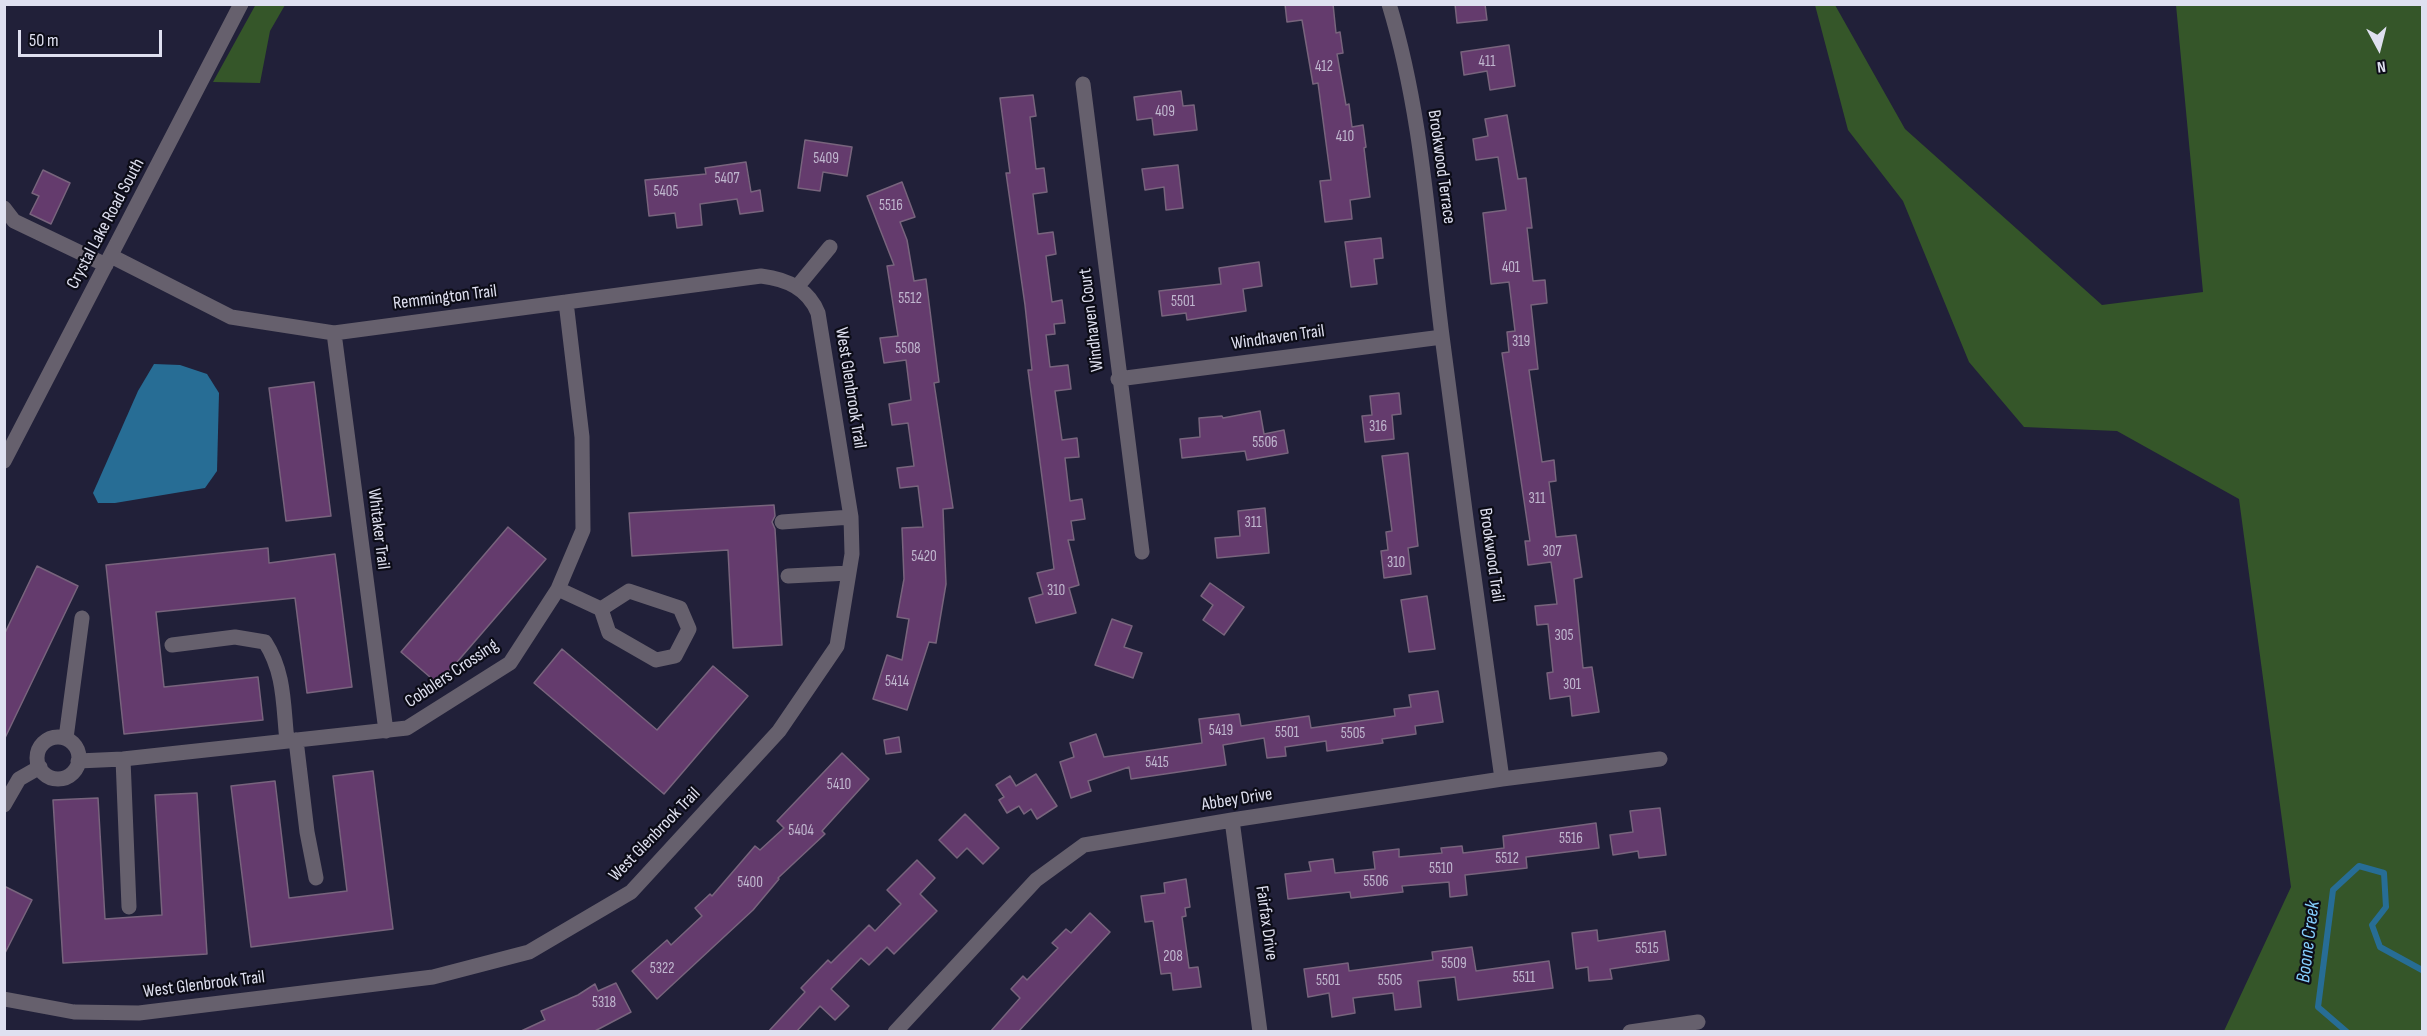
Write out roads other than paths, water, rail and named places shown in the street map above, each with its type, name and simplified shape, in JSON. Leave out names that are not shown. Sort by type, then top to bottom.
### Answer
[{"type":"street","name":"Crystal Lake Road South","points":[[4,461],[241,4]]},
{"type":"street","name":"Brookwood Terrace","points":[[1389,4],[1400,39],[1421,150],[1442,337]]},
{"type":"street","name":"Windhaven Court","points":[[1083,84],[1118,379],[1142,552]]},
{"type":"street","name":"Remmington Trail","points":[[4,208],[14,221],[231,317],[334,333],[761,276],[777,278],[797,287]]},
{"type":"street","points":[[797,287],[830,247]]},
{"type":"street","name":"West Glenbrook Trail","points":[[4,999],[74,1012],[140,1013],[433,977],[529,952],[631,892],[779,731],[837,646],[852,554],[851,517],[818,313],[808,295],[797,287]]},
{"type":"street","name":"Cobblers Crossing","points":[[78,761],[123,759],[407,728],[510,663],[558,589],[583,530],[582,437],[566,303]]},
{"type":"street","name":"Whitaker Trail","points":[[334,333],[386,731]]},
{"type":"street","name":"Windhaven Trail","points":[[1118,379],[1442,337]]},
{"type":"street","name":"Brookwood Trail","points":[[1442,337],[1502,778]]},
{"type":"street","points":[[782,522],[851,517]]},
{"type":"street","points":[[788,576],[849,573]]},
{"type":"street","points":[[558,589],[601,609],[609,633],[656,660],[675,656],[689,629],[680,608],[629,591],[601,609]]},
{"type":"street","points":[[66,738],[82,618]]},
{"type":"street","points":[[172,645],[235,637],[265,642],[276,658],[316,878]]},
{"type":"street","points":[[52,738],[66,738],[76,748],[78,761],[72,772],[60,778],[48,776],[37,760],[41,746],[52,738]]},
{"type":"street","points":[[123,759],[129,907]]},
{"type":"street","name":"Abbey Drive","points":[[895,1032],[1036,880],[1084,845],[1502,778],[1660,759]]},
{"type":"street","points":[[4,805],[19,779],[40,767]]},
{"type":"street","name":"Fairfax Drive","points":[[1232,820],[1260,1032]]},
{"type":"street","points":[[1630,1032],[1698,1022]]},
{"type":"water","points":[[154,364],[180,365],[207,374],[219,393],[217,471],[205,488],[115,503],[98,503],[93,493],[138,391]]},
{"type":"waterway","name":"Boone Creek","points":[[2347,1032],[2318,1007],[2333,890],[2359,866],[2384,873],[2386,907],[2372,925],[2380,947],[2422,970]]}]
